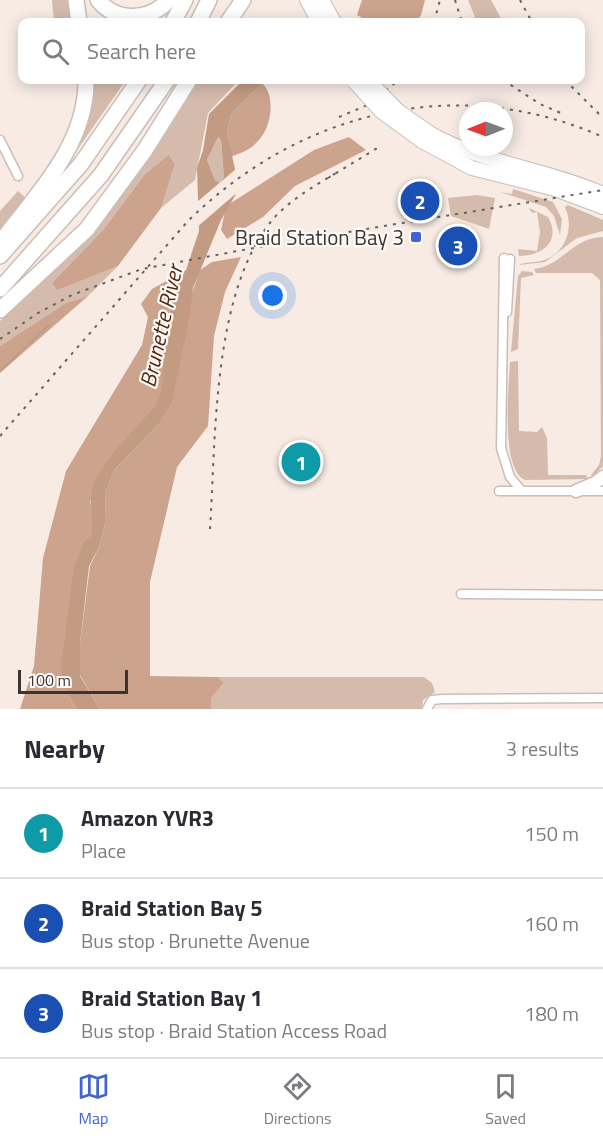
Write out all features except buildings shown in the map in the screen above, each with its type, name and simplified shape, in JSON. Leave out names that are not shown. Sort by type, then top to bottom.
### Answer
[{"type":"highway","points":[[76,0],[78,18]]},
{"type":"highway","points":[[98,0],[114,13],[130,17],[154,12],[169,0]]},
{"type":"highway","points":[[175,18],[185,0]]},
{"type":"highway","points":[[200,18],[209,0]]},
{"type":"highway","points":[[231,18],[243,2]]},
{"type":"highway","points":[[0,243],[67,151],[80,121],[85,84]]},
{"type":"highway","points":[[0,256],[81,164],[137,84]]},
{"type":"highway","points":[[0,290],[101,175],[164,84]]},
{"type":"highway","points":[[0,310],[87,229],[145,150],[186,84]]},
{"type":"main road","points":[[323,2],[332,18]]},
{"type":"main road","points":[[361,84],[381,111],[472,168],[555,189],[601,204]]},
{"type":"main road","points":[[576,491],[603,477]]},
{"type":"street","points":[[0,140],[18,176]]},
{"type":"street","points":[[507,259],[510,292],[502,348],[501,448],[510,477],[522,491]]},
{"type":"street","points":[[499,491],[603,491]]},
{"type":"street","points":[[461,594],[603,595]]},
{"type":"street","points":[[427,709],[432,700],[442,699],[603,698]]},
{"type":"shaded area","points":[[52,0],[71,0],[73,18],[54,18]]},
{"type":"shaded area","points":[[362,0],[425,0],[419,18],[363,18],[357,15]]},
{"type":"shaded area","points":[[468,0],[491,0],[501,18],[475,18]]},
{"type":"shaded area","points":[[89,84],[123,84],[77,150],[73,149]]},
{"type":"shaded area","points":[[194,84],[235,84],[208,113],[195,180],[161,208],[175,164],[169,156],[145,174],[103,230],[52,283],[57,289],[118,266],[88,296],[66,303],[0,346],[0,321],[77,248],[111,209]]},
{"type":"shaded area","points":[[239,84],[261,84],[231,114],[227,133],[237,178],[236,194],[221,220],[193,288],[190,315],[172,402],[157,426],[115,469],[105,493],[106,521],[99,547],[89,566],[80,643],[80,676],[100,709],[76,709],[66,690],[61,667],[74,567],[84,542],[91,536],[91,492],[101,470],[112,454],[152,409],[161,389],[164,348],[171,335],[171,321],[167,322],[175,288],[186,270],[199,231],[197,168],[203,150],[209,114]],"holes":[[[218,137],[221,140],[224,177],[220,183],[215,180],[207,160]]]},
{"type":"shaded area","points":[[261,84],[267,89],[271,105],[265,130],[254,145],[231,157],[227,133],[231,114]]},
{"type":"shaded area","points":[[218,137],[221,140],[224,177],[220,183],[215,180],[207,160]]},
{"type":"shaded area","points":[[349,137],[366,150],[295,186],[263,217],[227,239],[221,230],[226,206],[314,150]]},
{"type":"shaded area","points":[[169,155],[175,164],[161,208],[118,266],[57,290],[52,283],[103,230],[145,174]]},
{"type":"shaded area","points":[[513,189],[553,202],[562,219],[560,235],[554,216],[546,207],[500,192],[512,194]]},
{"type":"shaded area","points":[[18,191],[26,198],[0,229],[0,211]]},
{"type":"shaded area","points":[[477,195],[495,198],[489,229],[451,216],[448,198]]},
{"type":"shaded area","points":[[568,205],[603,220],[603,231],[577,238],[545,262],[519,265],[549,258],[562,247],[568,232],[569,223],[565,207]]},
{"type":"shaded area","points":[[529,208],[548,217],[553,233],[551,240],[542,250],[519,256],[518,249],[537,251],[540,232],[537,212],[532,213]]},
{"type":"shaded area","points":[[603,237],[603,466],[593,477],[591,475],[599,465],[601,456],[600,280],[592,273],[536,273],[534,269],[552,263],[575,246],[593,238]]},
{"type":"shaded area","points":[[241,257],[225,292],[214,336],[208,426],[177,467],[150,582],[150,676],[218,677],[223,683],[211,698],[211,709],[100,709],[80,675],[80,643],[90,566],[99,547],[106,521],[105,493],[115,469],[157,426],[183,341],[190,315],[190,299],[200,270],[212,262]]},
{"type":"shaded area","points":[[186,270],[175,288],[167,321],[171,321],[171,335],[165,341],[164,383],[159,399],[150,414],[137,427],[90,501],[94,522],[66,690],[76,709],[20,709],[34,666],[43,558],[66,471],[142,345],[148,317],[141,304],[152,289]]},
{"type":"shaded area","points":[[522,271],[532,272],[534,275],[521,278],[518,349],[511,352],[518,276]]},
{"type":"shaded area","points":[[88,296],[0,373],[0,346],[66,303]]},
{"type":"shaded area","points":[[518,361],[519,431],[537,432],[542,427],[547,438],[548,475],[586,475],[588,479],[525,480],[517,473],[509,444],[508,407],[510,362]]},
{"type":"shaded area","points":[[150,677],[424,677],[432,683],[435,692],[423,700],[422,709],[100,709]]},
{"type":"pier","points":[[236,169],[240,190],[196,228],[197,202]]},
{"type":"waterway","points":[[0,371],[49,325]]},
{"type":"railway","points":[[435,18],[440,0]]},
{"type":"railway","points":[[455,0],[461,18]]},
{"type":"railway","points":[[520,0],[530,18]]},
{"type":"railway","points":[[339,117],[365,106],[394,84]]},
{"type":"railway","points":[[509,84],[540,104],[563,114]]},
{"type":"railway","points":[[569,84],[603,118]]},
{"type":"railway","points":[[0,436],[188,221],[232,183],[280,152],[330,129],[383,113],[437,106],[492,107],[548,117],[603,137]]},
{"type":"railway","points":[[328,178],[379,147]]},
{"type":"railway","points":[[210,529],[216,410],[228,325],[238,285],[253,250],[273,219],[311,188],[336,173]]},
{"type":"railway","points":[[0,339],[38,313],[72,295],[142,269],[275,244],[603,190]]},
{"type":"place","name":"Braid Station Bay 5","points":[[420,201]]},
{"type":"place","name":"Braid Station Bay 3","points":[[416,237]]},
{"type":"place","name":"Braid Station Bay 1","points":[[458,246]]},
{"type":"place","name":"Amazon YVR3","points":[[301,462]]},
{"type":"water label","name":"Brunette River","points":[[161,326]]}]
